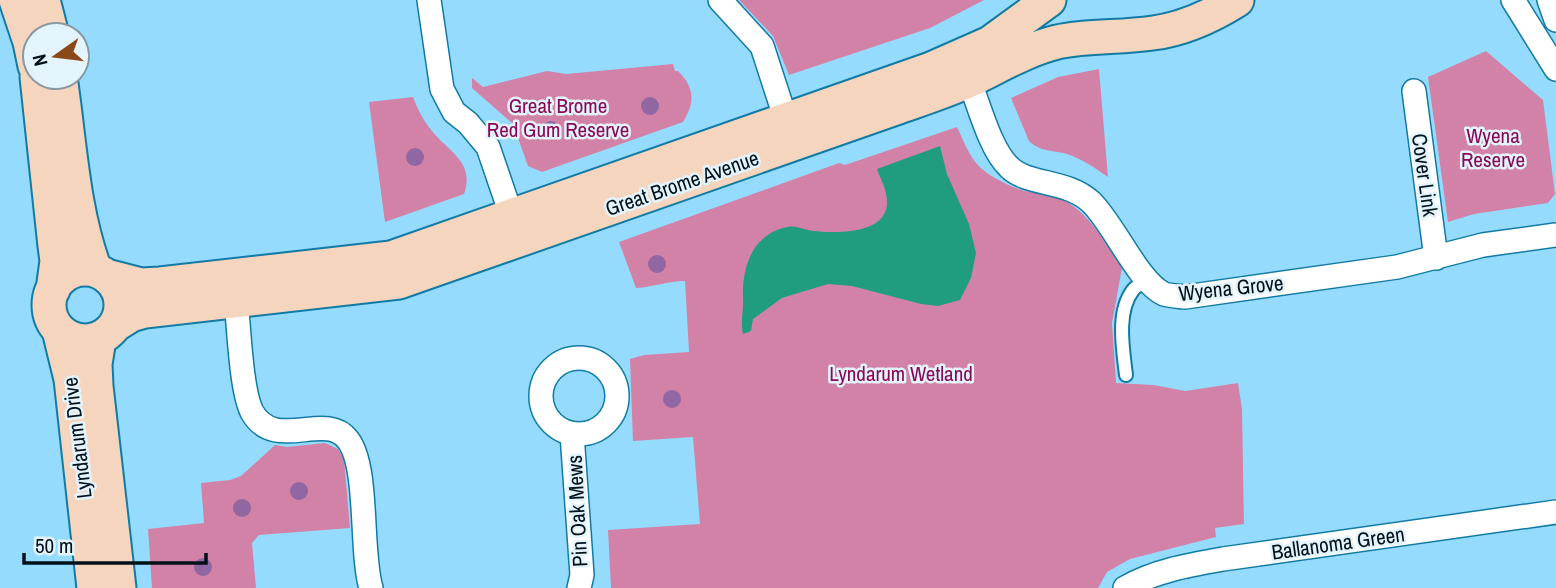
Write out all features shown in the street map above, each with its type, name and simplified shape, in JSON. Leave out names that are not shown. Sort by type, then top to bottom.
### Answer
[{"type":"street","points":[[429,0],[435,27],[438,72],[447,102],[488,147],[516,229]]},
{"type":"street","points":[[720,0],[762,46],[789,132]]},
{"type":"street","name":"Great Brome Avenue","points":[[965,69],[990,44],[1049,0]]},
{"type":"street","points":[[1069,0],[1073,39]]},
{"type":"street","name":"Great Brome Avenue","points":[[100,273],[141,285],[235,288],[399,282],[516,229],[965,69],[1073,39],[1100,35],[1150,34],[1174,29],[1198,22],[1237,0]]},
{"type":"street","points":[[1513,0],[1556,69]]},
{"type":"street","points":[[1549,0],[1556,20]]},
{"type":"street","points":[[28,1],[42,21]]},
{"type":"street","points":[[28,1],[30,21]]},
{"type":"street","name":"Wyena Grove","points":[[965,69],[995,147],[1010,169],[1021,176],[1072,190],[1089,201],[1102,214],[1147,280],[1166,295],[1185,297],[1397,267],[1483,245],[1556,235]]},
{"type":"street","points":[[39,91],[56,254],[50,311],[59,330],[78,341],[107,332],[121,304],[114,283],[100,273],[82,270],[70,272],[53,290]]},
{"type":"street","points":[[63,91],[78,214],[83,238],[100,273]]},
{"type":"street","name":"Cover Link","points":[[1414,91],[1436,258]]},
{"type":"street","points":[[235,288],[246,396],[251,411],[259,422],[276,431],[329,429],[341,433],[354,449],[371,588]]},
{"type":"street","name":"Great Brome Avenue","points":[[107,332],[131,315],[235,288]]},
{"type":"street","name":"Lyndarum Drive","points":[[59,330],[71,379],[94,588]]},
{"type":"street","name":"Lyndarum Drive","points":[[107,332],[95,364],[96,386],[119,588]]},
{"type":"street","name":"Pin Oak Mews","points":[[572,434],[582,575],[579,588]]},
{"type":"street","name":"Ballanoma Green","points":[[1125,588],[1139,580],[1177,568],[1223,559],[1556,512]]},
{"type":"lane","points":[[1126,375],[1122,346],[1124,313],[1133,289],[1147,280]]},
{"type":"green space","points":[[739,0],[984,0],[930,28],[789,75],[773,36]]},
{"type":"green space","name":"Wyena Reserve","points":[[1486,51],[1543,100],[1555,194],[1548,203],[1474,214],[1448,222],[1428,77]]},
{"type":"green space","name":"Great Brome Red Gum Reserve","points":[[673,64],[675,71],[684,77],[690,89],[690,108],[683,122],[542,172],[528,166],[513,124],[472,88],[472,78],[483,87],[547,71],[566,74]]},
{"type":"green space","points":[[1099,69],[1108,177],[1073,156],[1033,145],[1011,98],[1058,77]]},
{"type":"green space","name":"Great Brome Red Gum Reserve","points":[[413,97],[429,127],[463,166],[466,174],[464,194],[385,222],[369,102]]},
{"type":"green space","name":"Lyndarum Wetland","points":[[957,127],[972,157],[993,177],[1025,191],[1057,197],[1076,208],[1098,232],[1122,268],[1112,323],[1116,383],[1154,385],[1185,391],[1238,383],[1242,409],[1244,524],[1215,528],[1216,537],[1130,559],[1107,572],[1098,588],[611,588],[608,530],[700,524],[693,437],[633,441],[630,359],[644,355],[689,352],[685,281],[636,288],[619,242],[839,163],[845,165]]},
{"type":"green space","points":[[325,443],[338,449],[344,459],[350,528],[259,535],[252,543],[256,588],[152,588],[148,529],[204,523],[201,483],[241,476],[275,445],[287,447]]},
{"type":"shaded area","points":[[940,146],[947,174],[969,224],[976,253],[971,278],[960,300],[938,306],[921,304],[852,286],[828,284],[782,298],[753,319],[751,331],[743,334],[743,285],[748,263],[758,244],[775,231],[790,227],[845,232],[868,227],[884,215],[887,205],[877,169]]}]
